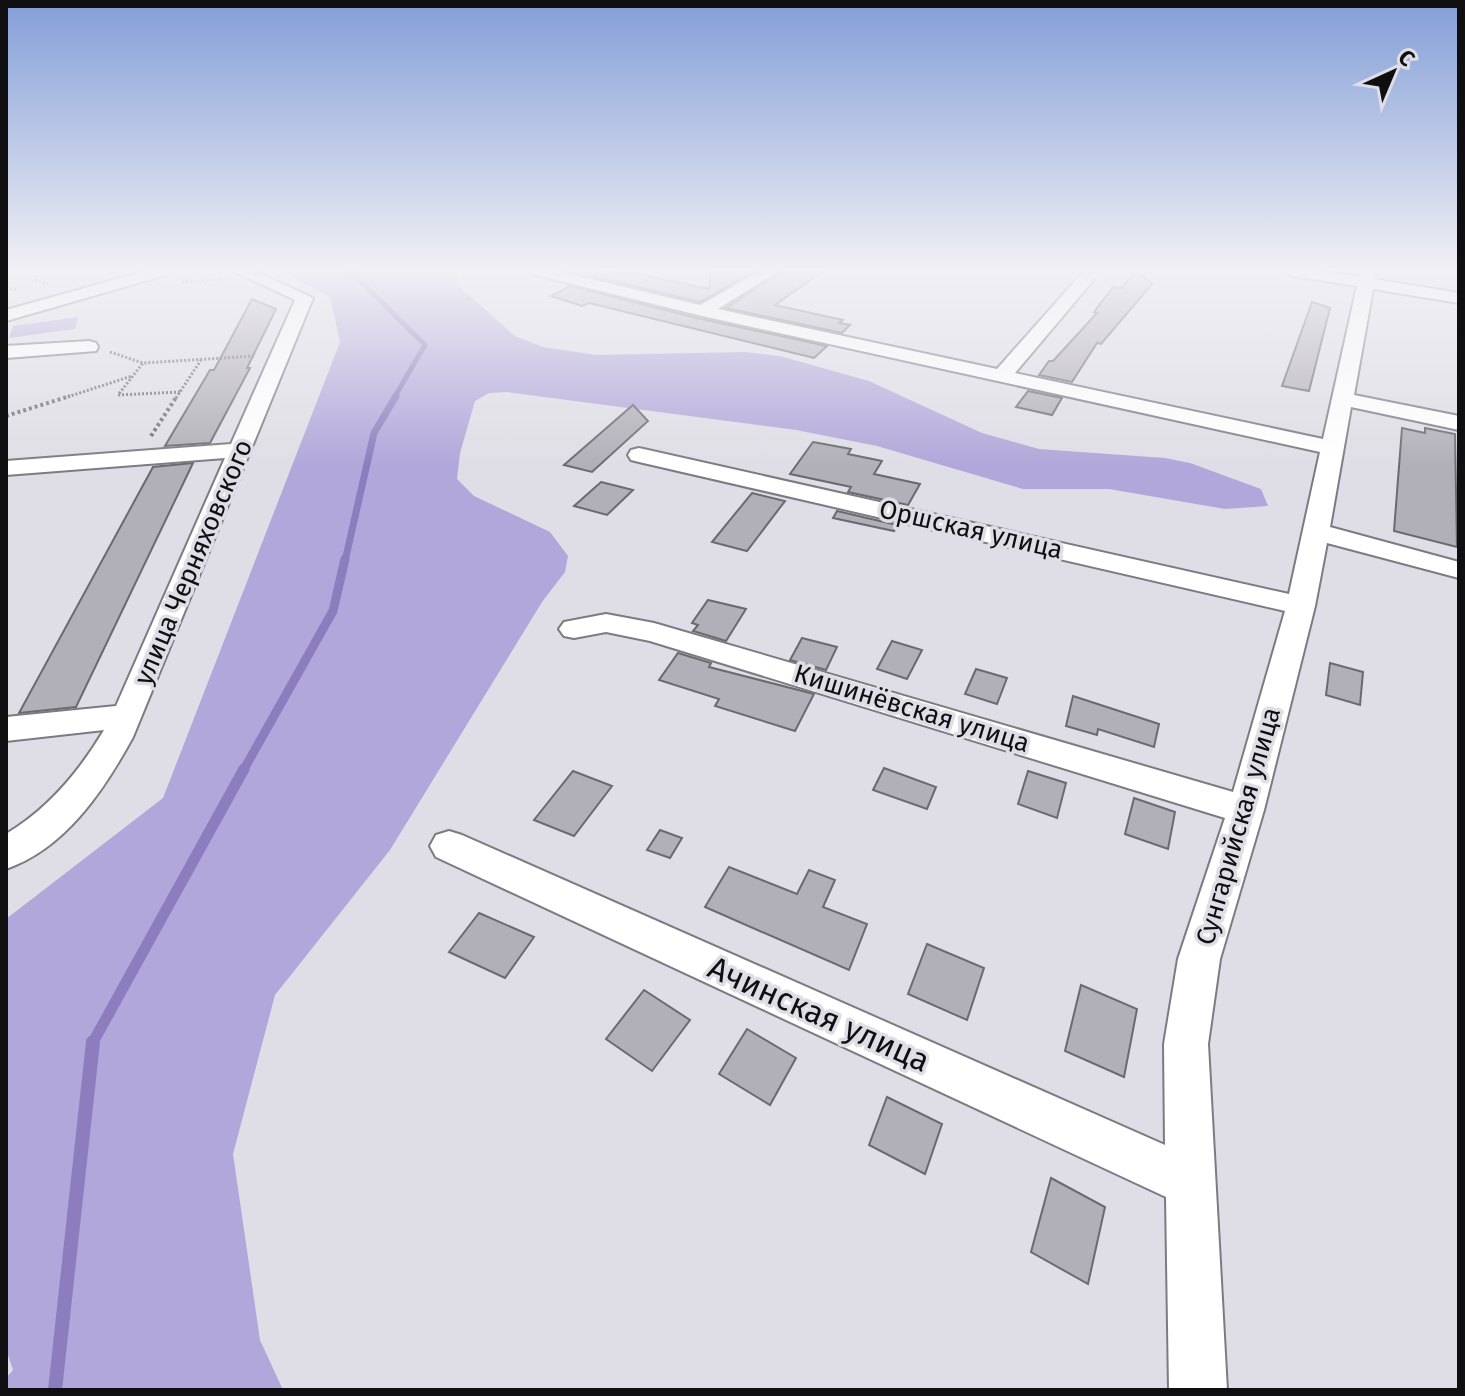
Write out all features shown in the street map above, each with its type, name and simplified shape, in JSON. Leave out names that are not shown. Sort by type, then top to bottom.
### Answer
[{"type":"street","name":"улица Черняховского","points":[[6,853],[23,844],[69,805],[104,764],[128,716],[288,336]]},
{"type":"street","points":[[818,336],[1333,448]]},
{"type":"street","points":[[1002,376],[1037,336]]},
{"type":"street","name":"Сунгарийская улица","points":[[1198,1390],[1186,1044],[1199,959],[1246,810],[1301,606],[1355,336]]},
{"type":"street","points":[[6,352],[89,347]]},
{"type":"street","points":[[1343,399],[1459,423]]},
{"type":"street","points":[[10,468],[33,460],[98,456],[104,461],[240,450]]},
{"type":"street","name":"Оршская улица","points":[[639,455],[1301,606]]},
{"type":"street","points":[[1317,532],[1459,570]]},
{"type":"street","name":"Кишинёвская улица","points":[[574,629],[606,623],[654,632],[1246,810]]},
{"type":"street","points":[[6,729],[128,716]]},
{"type":"street","name":"Ачинская улица","points":[[449,846],[1190,1182]]},
{"type":"path","points":[[180,392],[118,395],[143,363],[266,355]]},
{"type":"path","points":[[148,441],[201,360]]},
{"type":"path","points":[[6,416],[133,376]]},
{"type":"shaded area","points":[[339,336],[515,336],[543,347],[596,355],[745,352],[780,356],[869,381],[982,433],[1039,449],[1165,458],[1190,463],[1261,489],[1268,506],[1225,509],[1109,489],[1023,489],[877,446],[796,430],[507,392],[489,393],[475,401],[460,453],[457,479],[474,496],[550,532],[568,556],[565,572],[542,602],[390,850],[275,995],[233,1154],[260,1340],[283,1390],[6,1390],[6,1378],[13,1370],[6,1349],[6,919],[163,798],[340,342]]},
{"type":"building","points":[[232,336],[263,336],[247,368],[250,368],[210,443],[165,446],[210,370],[214,370]]},
{"type":"building","points":[[725,336],[781,336],[827,346],[814,358]]},
{"type":"building","points":[[1076,336],[1108,336],[1101,344],[1097,343],[1072,382],[1039,375],[1049,361],[1053,361]]},
{"type":"building","points":[[1300,336],[1323,336],[1309,391],[1282,386]]},
{"type":"building","points":[[1028,391],[1062,398],[1052,415],[1016,407]]},
{"type":"building","points":[[633,405],[648,421],[592,472],[564,465]]},
{"type":"building","points":[[1402,428],[1425,433],[1425,428],[1455,434],[1457,547],[1394,531]]},
{"type":"building","points":[[813,442],[851,449],[848,454],[882,461],[874,474],[920,484],[908,505],[848,492],[851,487],[790,474]]},
{"type":"building","points":[[193,463],[76,707],[19,713],[153,467]]},
{"type":"building","points":[[601,482],[633,490],[607,515],[574,506]]},
{"type":"building","points":[[752,493],[785,501],[747,551],[712,542]]},
{"type":"building","points":[[837,511],[897,525],[894,531],[833,518]]},
{"type":"building","points":[[708,600],[746,609],[726,641],[693,631],[698,625],[692,623]]},
{"type":"building","points":[[802,638],[837,647],[826,670],[790,660]]},
{"type":"building","points":[[892,641],[922,650],[907,679],[877,669]]},
{"type":"building","points":[[678,653],[711,663],[709,667],[814,694],[795,731],[715,706],[719,699],[659,680]]},
{"type":"building","points":[[1330,663],[1363,672],[1360,705],[1326,695]]},
{"type":"building","points":[[976,669],[1007,678],[997,704],[965,694]]},
{"type":"building","points":[[1073,696],[1159,724],[1154,747],[1098,729],[1097,735],[1066,726]]},
{"type":"building","points":[[884,768],[936,787],[927,809],[873,790]]},
{"type":"building","points":[[573,771],[612,786],[574,836],[534,820]]},
{"type":"building","points":[[1028,771],[1066,783],[1057,818],[1018,804]]},
{"type":"building","points":[[1134,798],[1175,812],[1168,849],[1125,834]]},
{"type":"building","points":[[660,830],[682,838],[670,858],[647,850]]},
{"type":"building","points":[[729,867],[797,894],[809,870],[835,880],[823,907],[867,924],[849,970],[705,907]]},
{"type":"building","points":[[479,913],[534,937],[505,978],[449,952]]},
{"type":"building","points":[[927,944],[984,968],[967,1020],[908,994]]},
{"type":"building","points":[[1081,985],[1137,1009],[1124,1077],[1065,1051]]},
{"type":"building","points":[[644,990],[690,1020],[652,1071],[606,1039]]},
{"type":"building","points":[[747,1029],[796,1058],[770,1105],[719,1074]]},
{"type":"building","points":[[887,1097],[942,1124],[925,1174],[869,1145]]},
{"type":"building","points":[[1051,1178],[1105,1207],[1088,1284],[1031,1252]]},
{"type":"waterway","points":[[394,398],[425,345],[416,336]]},
{"type":"waterway","points":[[345,561],[374,433],[396,396]]},
{"type":"waterway","points":[[243,771],[333,611],[345,559]]},
{"type":"waterway","points":[[93,1042],[244,769]]},
{"type":"waterway","points":[[55,1390],[93,1042]]}]
